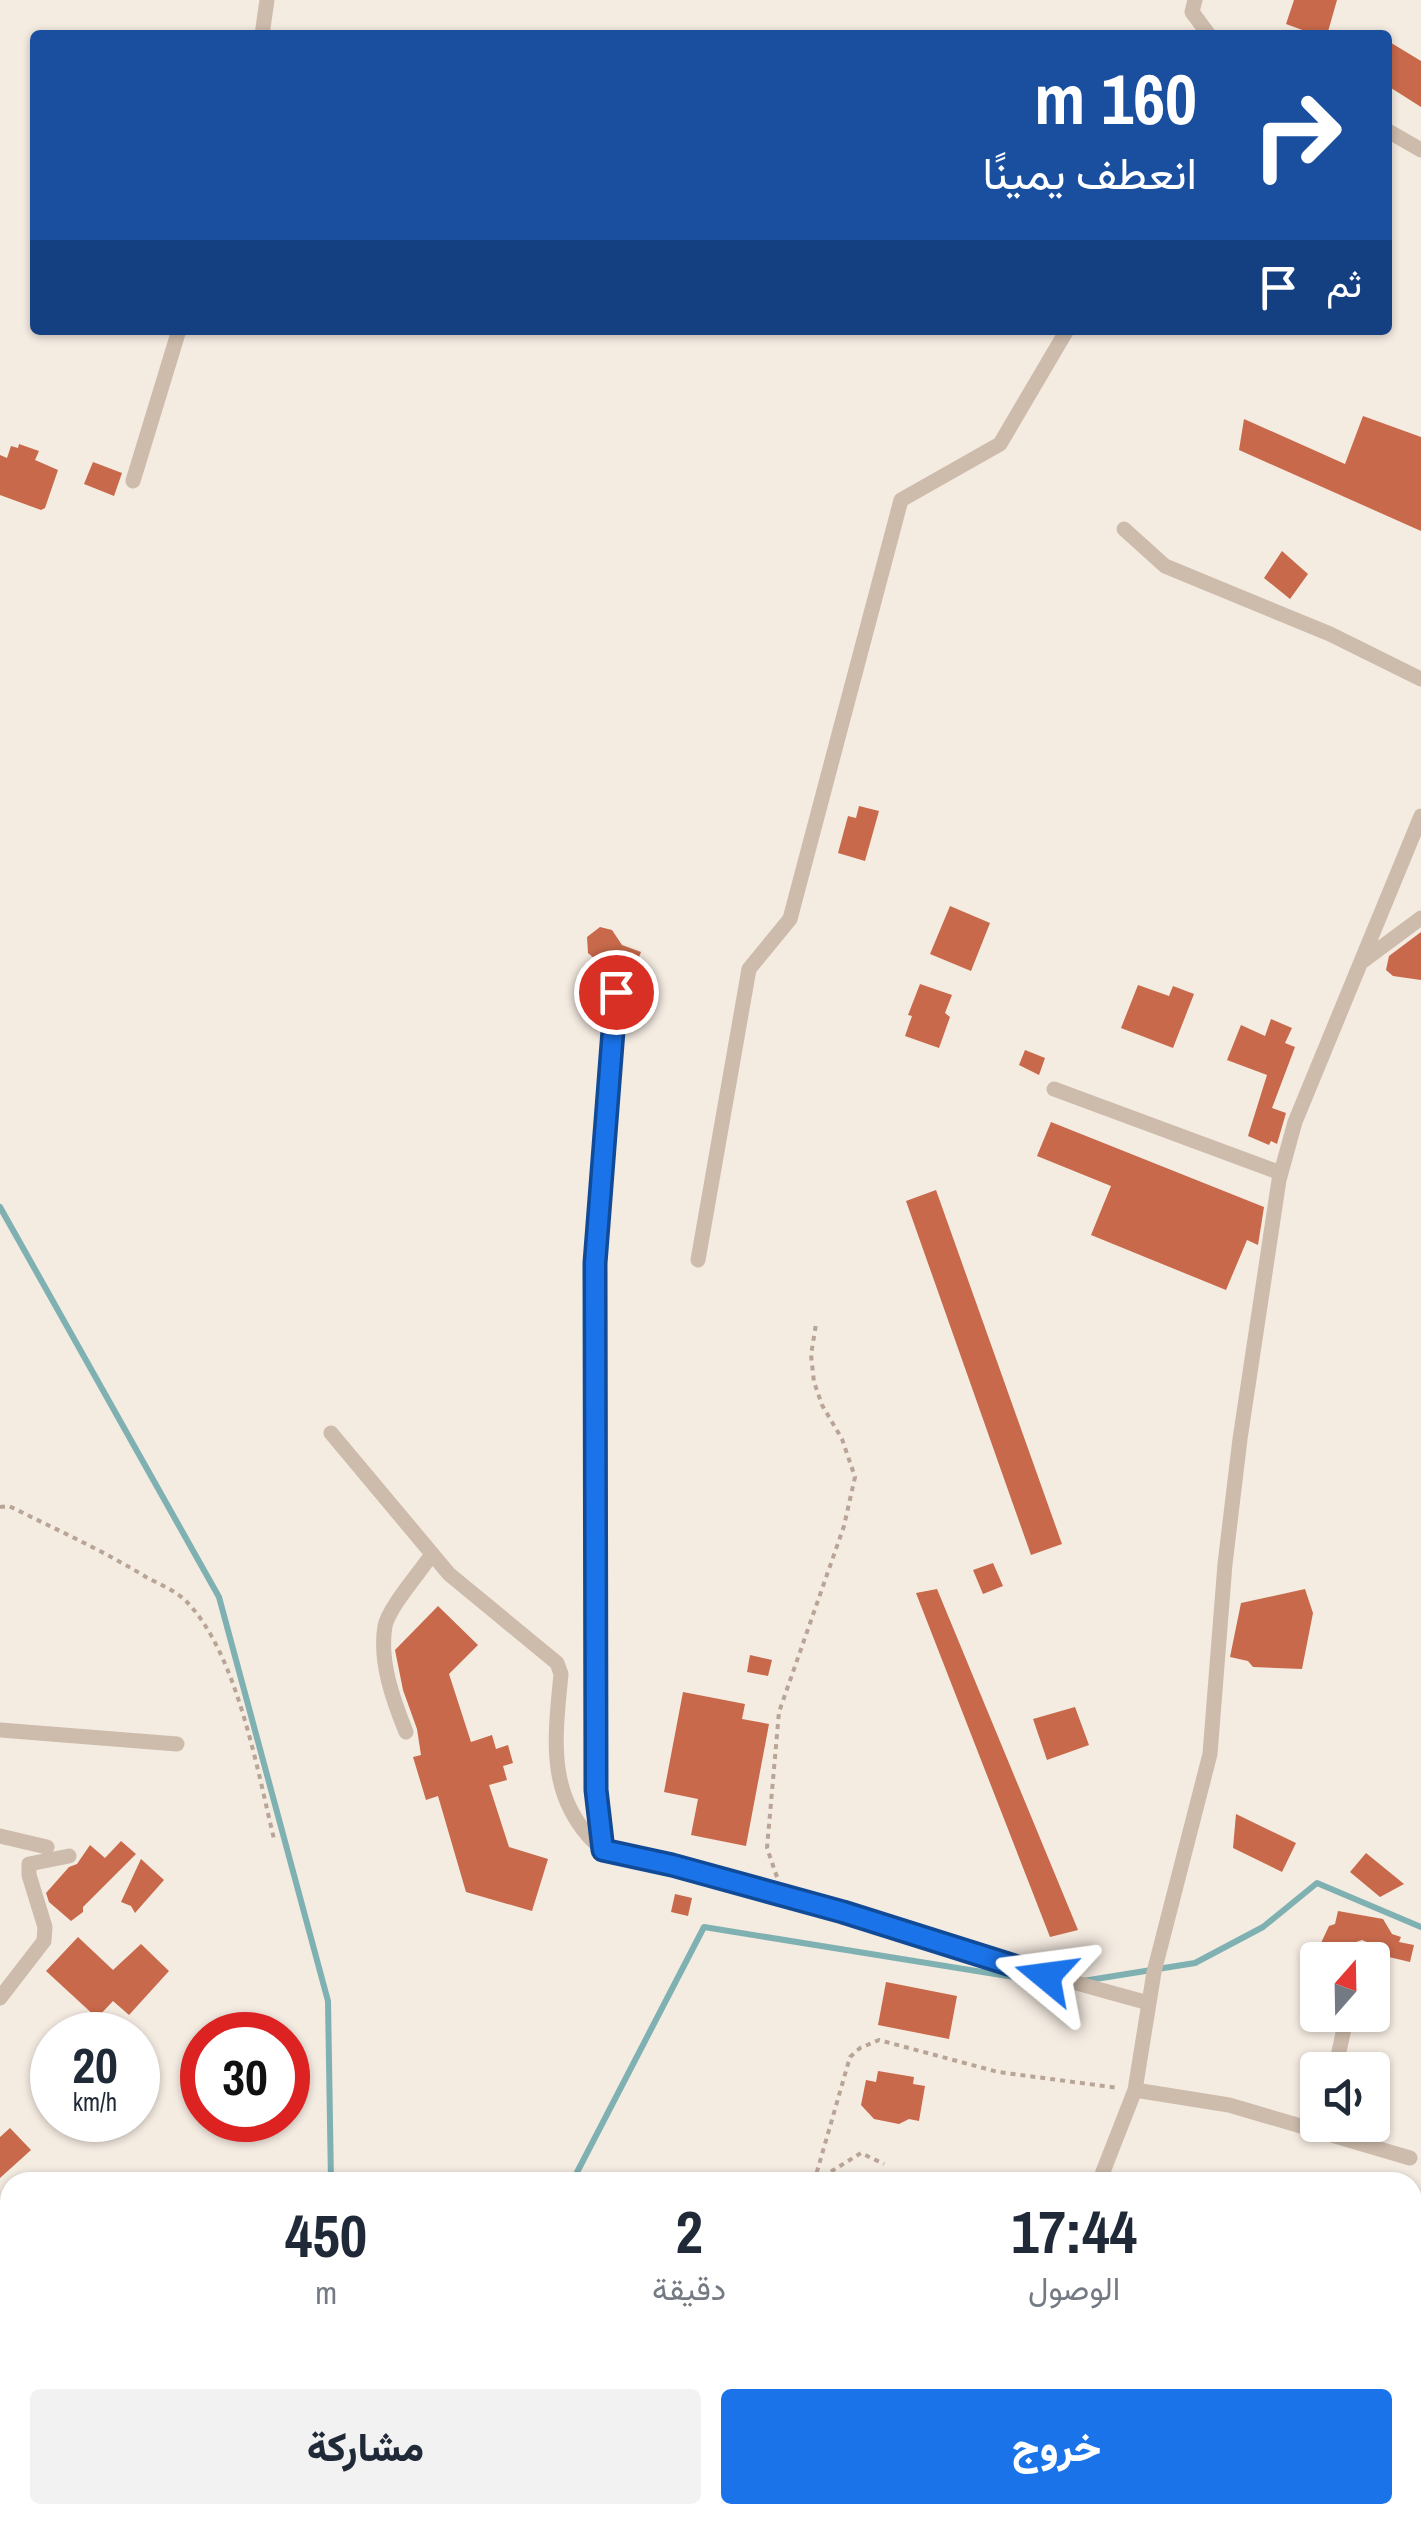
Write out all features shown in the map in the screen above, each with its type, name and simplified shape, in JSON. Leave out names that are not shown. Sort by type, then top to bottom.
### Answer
[{"type":"street","points":[[263,30],[267,0]]},
{"type":"street","points":[[1196,0],[1192,12],[1205,30]]},
{"type":"street","points":[[1392,133],[1421,150]]},
{"type":"street","points":[[133,480],[177,335]]},
{"type":"street","points":[[698,1260],[748,969],[790,918],[901,500],[1000,444],[1063,335]]},
{"type":"street","points":[[1124,529],[1165,566],[1330,634],[1421,679]]},
{"type":"street","points":[[1103,2172],[1135,2090],[1161,1945],[1210,1754],[1238,1457],[1281,1173],[1295,1122],[1421,816]]},
{"type":"street","points":[[1360,963],[1421,918]]},
{"type":"street","points":[[603,1850],[596,1790],[595,1263],[616,992]]},
{"type":"street","points":[[1054,1089],[1281,1173]]},
{"type":"street","points":[[331,1434],[449,1574],[557,1663],[560,1674],[555,1765],[575,1814],[603,1850],[784,1896],[1012,1967],[1150,1996]]},
{"type":"street","points":[[406,1732],[391,1696],[385,1623],[432,1554]]},
{"type":"street","points":[[0,1730],[177,1744]]},
{"type":"street","points":[[0,1836],[48,1847]]},
{"type":"street","points":[[0,1998],[44,1940],[45,1927],[29,1864],[69,1856]]},
{"type":"street","points":[[1135,2090],[1229,2105],[1300,2122]]},
{"type":"street","points":[[1364,2142],[1410,2158]]},
{"type":"path","points":[[784,1896],[767,1848],[779,1712],[844,1526],[855,1476],[814,1382],[811,1355],[816,1324]]},
{"type":"path","points":[[0,1506],[9,1506],[108,1554],[185,1600],[211,1637],[227,1672],[249,1735],[274,1839]]},
{"type":"path","points":[[817,2172],[850,2058],[860,2048],[879,2040],[998,2072],[1135,2090]]},
{"type":"path","points":[[830,2172],[861,2153],[884,2164]]},
{"type":"building","points":[[1294,0],[1337,0],[1328,30],[1302,30],[1286,24]]},
{"type":"building","points":[[1392,43],[1421,61],[1421,107],[1392,89]]},
{"type":"building","points":[[1363,416],[1421,437],[1421,531],[1239,450],[1244,419],[1345,464]]},
{"type":"building","points":[[19,444],[39,451],[35,460],[58,470],[41,510],[0,495],[0,455],[7,458],[11,446],[18,448]]},
{"type":"building","points":[[93,462],[122,473],[114,496],[84,484]]},
{"type":"building","points":[[1282,551],[1308,574],[1290,599],[1264,578]]},
{"type":"building","points":[[859,806],[879,811],[865,861],[838,853],[848,816],[856,818]]},
{"type":"building","points":[[950,906],[990,923],[971,971],[930,954]]},
{"type":"building","points":[[600,927],[612,930],[622,945],[641,952],[635,968],[611,959],[596,960],[588,953],[587,937]]},
{"type":"building","points":[[1421,932],[1421,980],[1393,976],[1386,970],[1389,956]]},
{"type":"building","points":[[920,984],[952,995],[945,1013],[950,1017],[939,1048],[905,1036]]},
{"type":"building","points":[[1138,985],[1169,996],[1173,986],[1194,994],[1173,1048],[1121,1028]]},
{"type":"building","points":[[1271,1019],[1292,1028],[1285,1043],[1295,1047],[1272,1108],[1286,1113],[1277,1144],[1271,1141],[1269,1145],[1248,1136],[1267,1075],[1227,1060],[1241,1025],[1265,1036]]},
{"type":"building","points":[[1025,1050],[1045,1058],[1039,1075],[1019,1065]]},
{"type":"building","points":[[1051,1122],[1264,1207],[1258,1245],[1247,1240],[1226,1290],[1091,1235],[1111,1186],[1037,1156]]},
{"type":"building","points":[[936,1190],[1062,1544],[1031,1555],[906,1201]]},
{"type":"building","points":[[993,1563],[1003,1586],[983,1594],[973,1570]]},
{"type":"building","points":[[937,1589],[1078,1930],[1050,1937],[916,1593]]},
{"type":"building","points":[[1305,1589],[1313,1613],[1302,1669],[1253,1667],[1248,1661],[1230,1657],[1241,1603]]},
{"type":"building","points":[[438,1606],[478,1645],[449,1674],[471,1742],[492,1735],[496,1749],[508,1745],[513,1763],[503,1766],[507,1780],[489,1785],[509,1847],[548,1859],[532,1911],[466,1892],[438,1796],[426,1800],[413,1757],[421,1755],[417,1729],[403,1690],[395,1650]]},
{"type":"building","points":[[750,1655],[772,1660],[768,1676],[747,1672]]},
{"type":"building","points":[[683,1692],[745,1704],[742,1719],[769,1724],[746,1846],[691,1835],[698,1799],[664,1792]]},
{"type":"building","points":[[1075,1707],[1089,1745],[1047,1760],[1033,1719]]},
{"type":"building","points":[[1236,1814],[1296,1843],[1282,1872],[1233,1848]]},
{"type":"building","points":[[121,1841],[136,1854],[83,1907],[83,1912],[71,1921],[49,1902],[46,1893],[69,1867],[77,1864],[90,1845],[105,1858]]},
{"type":"building","points":[[1366,1853],[1404,1884],[1380,1897],[1350,1872]]},
{"type":"building","points":[[141,1859],[164,1880],[135,1913],[131,1906],[121,1902]]},
{"type":"building","points":[[675,1894],[692,1898],[688,1916],[671,1912]]},
{"type":"building","points":[[1338,1911],[1383,1919],[1392,1934],[1401,1937],[1399,1942],[1414,1945],[1410,1962],[1390,1957],[1390,1942],[1321,1942],[1329,1926],[1335,1924]]},
{"type":"building","points":[[78,1937],[113,1970],[141,1944],[169,1971],[132,2012],[126,2012],[113,2001],[103,2012],[90,2012],[46,1971]]},
{"type":"building","points":[[886,1982],[957,1996],[949,2039],[878,2025]]},
{"type":"building","points":[[878,2071],[914,2077],[913,2084],[925,2086],[919,2121],[909,2119],[899,2124],[874,2119],[861,2105],[866,2080],[876,2082]]},
{"type":"building","points":[[10,2128],[31,2150],[7,2172],[0,2172],[0,2137]]},
{"type":"waterway","points":[[0,1207],[219,1597],[328,2001],[331,2172]]},
{"type":"waterway","points":[[1083,1981],[1195,1963],[1263,1927],[1317,1883],[1421,1927]]},
{"type":"waterway","points":[[577,2172],[704,1927],[1051,1983]]},
{"type":"route","points":[[616,992],[595,1263],[596,1790],[603,1850],[843,1912],[1046,1976]]}]
